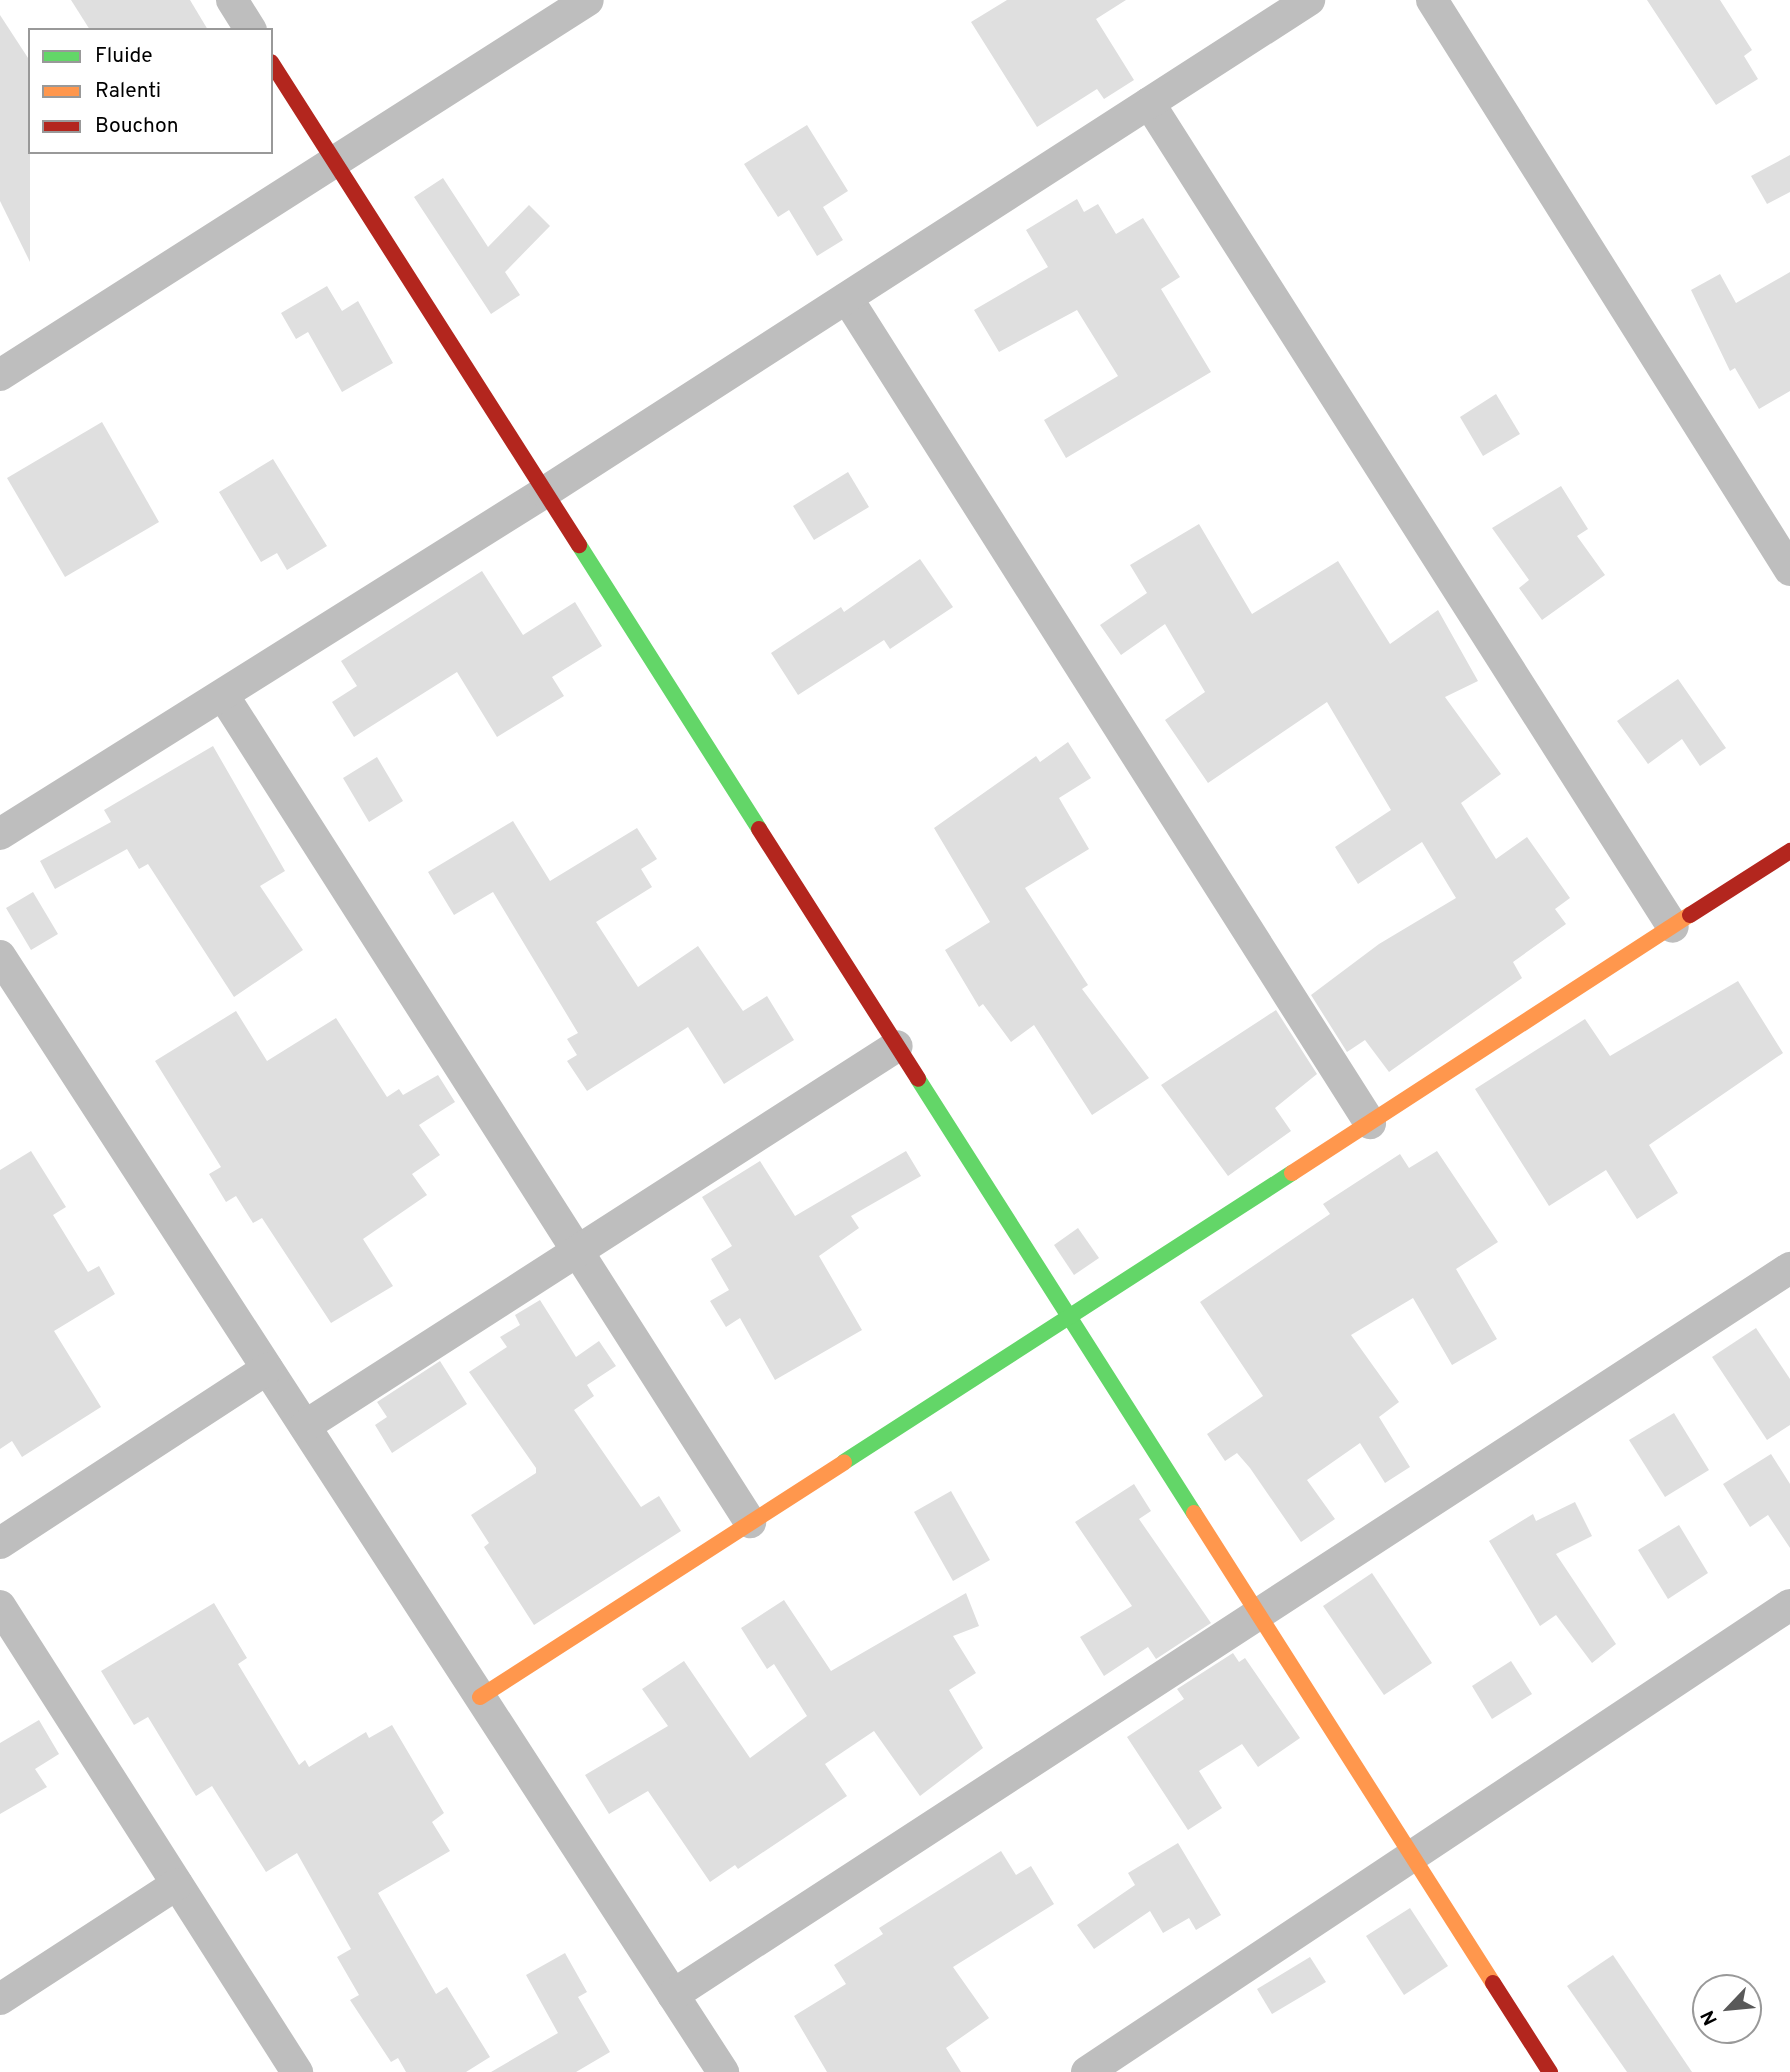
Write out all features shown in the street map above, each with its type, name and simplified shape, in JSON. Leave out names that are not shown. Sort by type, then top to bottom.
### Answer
[{"type":"street","points":[[232,0],[250,28]]},
{"type":"street","points":[[0,375],[588,0]]},
{"type":"street","points":[[0,834],[545,492],[1309,0]]},
{"type":"street","points":[[1432,0],[1790,570]]},
{"type":"street","points":[[273,65],[1550,2072]]},
{"type":"street","points":[[1149,103],[1673,927]]},
{"type":"street","points":[[847,298],[1370,1122]]},
{"type":"street","points":[[223,695],[750,1522]]},
{"type":"street","points":[[480,1697],[1790,851]]},
{"type":"street","points":[[0,956],[723,2072]]},
{"type":"street","points":[[305,1426],[897,1046]]},
{"type":"street","points":[[673,1995],[1790,1268]]},
{"type":"street","points":[[0,1543],[267,1369]]},
{"type":"street","points":[[0,1605],[297,2072]]},
{"type":"street","points":[[1087,2072],[1790,1605]]},
{"type":"street","points":[[0,1999],[177,1884]]},
{"type":"building","points":[[71,0],[190,0],[207,28],[89,28]]},
{"type":"building","points":[[1007,0],[1126,0],[1096,19],[1134,80],[1104,99],[1097,89],[1037,127],[971,22]]},
{"type":"building","points":[[1647,0],[1720,0],[1752,50],[1744,56],[1758,79],[1716,105]]},
{"type":"building","points":[[0,15],[28,58],[30,262],[0,201]]},
{"type":"building","points":[[807,125],[848,191],[823,207],[843,240],[817,256],[789,210],[778,217],[744,164]]},
{"type":"building","points":[[1790,155],[1790,192],[1767,204],[1751,176]]},
{"type":"building","points":[[443,178],[488,247],[529,205],[550,226],[505,272],[520,295],[491,314],[414,197]]},
{"type":"building","points":[[1077,199],[1084,212],[1098,204],[1116,234],[1143,218],[1180,277],[1161,289],[1211,372],[1066,458],[1044,420],[1118,376],[1077,310],[999,352],[974,310],[1048,267],[1026,230]]},
{"type":"building","points":[[1790,272],[1790,391],[1759,409],[1735,368],[1730,371],[1691,290],[1720,274],[1736,303]]},
{"type":"building","points":[[327,286],[342,311],[358,301],[393,363],[342,392],[308,332],[296,339],[281,313]]},
{"type":"building","points":[[1496,394],[1520,434],[1483,456],[1460,417]]},
{"type":"building","points":[[102,422],[159,522],[65,577],[7,478]]},
{"type":"building","points":[[273,459],[327,546],[287,570],[277,553],[261,562],[219,492]]},
{"type":"building","points":[[848,472],[869,507],[814,540],[793,506]]},
{"type":"building","points":[[1561,486],[1588,529],[1577,536],[1605,575],[1542,620],[1519,588],[1529,580],[1492,528]]},
{"type":"building","points":[[1199,524],[1252,614],[1338,561],[1390,644],[1438,610],[1478,681],[1445,697],[1501,774],[1461,803],[1496,859],[1527,837],[1570,898],[1555,909],[1566,924],[1513,962],[1522,978],[1389,1072],[1365,1040],[1347,1052],[1311,995],[1379,944],[1456,898],[1422,842],[1358,884],[1335,847],[1391,810],[1327,702],[1208,783],[1165,720],[1205,692],[1165,624],[1121,655],[1100,625],[1147,593],[1130,565]]},
{"type":"building","points":[[920,559],[953,607],[890,649],[884,640],[798,695],[771,653],[841,607],[844,612]]},
{"type":"building","points":[[482,571],[523,635],[575,602],[602,646],[552,677],[564,696],[497,737],[457,672],[354,737],[332,702],[357,686],[341,661]]},
{"type":"building","points":[[1678,679],[1726,748],[1700,766],[1682,739],[1648,764],[1617,721]]},
{"type":"building","points":[[1068,742],[1091,778],[1059,798],[1089,849],[1025,888],[1088,985],[1082,989],[1149,1078],[1092,1115],[1034,1025],[1011,1042],[983,1004],[979,1007],[945,950],[990,922],[934,828],[1036,756],[1040,762]]},
{"type":"building","points":[[213,746],[285,871],[260,886],[303,950],[234,997],[148,864],[139,869],[127,849],[55,889],[40,861],[111,822],[104,810]]},
{"type":"building","points":[[377,757],[403,801],[369,822],[343,778]]},
{"type":"building","points":[[513,821],[550,881],[637,828],[657,859],[641,869],[652,887],[596,922],[638,987],[698,946],[743,1011],[767,996],[794,1040],[724,1084],[688,1027],[587,1091],[567,1061],[577,1055],[567,1039],[578,1033],[493,892],[454,915],[428,872]]},
{"type":"building","points":[[33,892],[58,934],[31,950],[6,908]]},
{"type":"building","points":[[1738,981],[1783,1053],[1649,1145],[1678,1193],[1637,1219],[1606,1170],[1549,1206],[1475,1089],[1585,1019],[1610,1056]]},
{"type":"building","points":[[1276,1010],[1317,1074],[1275,1108],[1291,1131],[1228,1176],[1161,1085]]},
{"type":"building","points":[[236,1011],[267,1061],[336,1018],[387,1097],[399,1089],[403,1095],[438,1075],[455,1102],[419,1125],[440,1155],[412,1174],[427,1195],[363,1239],[393,1286],[331,1323],[262,1218],[253,1223],[236,1196],[226,1202],[209,1174],[221,1167],[155,1061]]},
{"type":"building","points":[[31,1151],[66,1207],[53,1215],[88,1272],[99,1266],[115,1294],[54,1331],[101,1407],[22,1457],[12,1441],[0,1449],[0,1170]]},
{"type":"building","points":[[906,1151],[921,1176],[851,1216],[859,1228],[819,1256],[862,1330],[775,1380],[740,1318],[726,1327],[710,1301],[729,1290],[711,1259],[732,1246],[702,1197],[760,1161],[795,1216]]},
{"type":"building","points":[[1437,1151],[1498,1242],[1456,1269],[1497,1339],[1452,1365],[1413,1298],[1351,1335],[1399,1402],[1379,1417],[1410,1467],[1385,1483],[1360,1443],[1307,1480],[1335,1519],[1301,1542],[1237,1453],[1225,1461],[1207,1434],[1263,1396],[1200,1302],[1330,1214],[1323,1204],[1400,1154],[1409,1168]]},
{"type":"building","points":[[1078,1228],[1099,1258],[1074,1275],[1054,1245]]},
{"type":"building","points":[[540,1300],[576,1357],[599,1341],[616,1366],[587,1385],[594,1396],[574,1410],[641,1507],[659,1496],[681,1531],[534,1625],[484,1547],[489,1543],[471,1515],[536,1473],[536,1468],[469,1372],[507,1347],[500,1337],[520,1325],[515,1315]]},
{"type":"building","points":[[1756,1328],[1790,1379],[1790,1425],[1767,1440],[1712,1357]]},
{"type":"building","points":[[440,1361],[467,1404],[392,1453],[375,1425],[387,1417],[377,1402]]},
{"type":"building","points":[[1674,1413],[1709,1470],[1665,1497],[1629,1440]]},
{"type":"building","points":[[1771,1454],[1790,1484],[1790,1548],[1768,1515],[1750,1527],[1723,1484]]},
{"type":"building","points":[[1134,1484],[1151,1511],[1139,1519],[1211,1623],[1156,1659],[1148,1647],[1104,1676],[1080,1637],[1132,1606],[1075,1522]]},
{"type":"building","points":[[951,1491],[990,1560],[953,1581],[914,1512]]},
{"type":"building","points":[[1575,1502],[1592,1536],[1556,1554],[1616,1644],[1592,1663],[1556,1615],[1540,1626],[1489,1541],[1533,1514],[1536,1521]]},
{"type":"building","points":[[1679,1525],[1708,1573],[1668,1599],[1638,1550]]},
{"type":"building","points":[[1372,1573],[1432,1663],[1384,1695],[1323,1606]]},
{"type":"building","points":[[966,1593],[979,1626],[953,1636],[976,1673],[949,1690],[983,1748],[920,1796],[874,1731],[825,1764],[847,1796],[738,1869],[735,1865],[710,1882],[648,1791],[609,1814],[585,1775],[668,1726],[642,1689],[684,1661],[750,1758],[807,1716],[774,1664],[767,1669],[741,1628],[784,1600],[831,1671]]},
{"type":"building","points":[[214,1603],[247,1658],[238,1664],[299,1765],[305,1760],[309,1767],[366,1732],[369,1738],[392,1725],[444,1813],[432,1822],[450,1851],[378,1893],[436,1994],[447,1987],[490,2057],[466,2072],[406,2072],[398,2058],[391,2062],[350,2000],[359,1995],[337,1957],[351,1949],[297,1853],[266,1872],[212,1786],[196,1796],[148,1717],[134,1725],[101,1671]]},
{"type":"building","points":[[1233,1653],[1239,1662],[1245,1658],[1300,1738],[1258,1767],[1242,1744],[1199,1771],[1222,1808],[1188,1830],[1127,1737],[1184,1699],[1177,1689]]},
{"type":"building","points":[[1511,1661],[1532,1694],[1492,1719],[1472,1686]]},
{"type":"building","points":[[39,1720],[59,1754],[35,1769],[47,1787],[0,1814],[0,1743]]},
{"type":"building","points":[[1178,1843],[1221,1915],[1196,1930],[1189,1918],[1163,1933],[1150,1911],[1094,1949],[1077,1925],[1135,1885],[1128,1873]]},
{"type":"building","points":[[1001,1851],[1016,1875],[1031,1866],[1054,1904],[953,1967],[989,2018],[946,2048],[961,2072],[827,2072],[794,2016],[846,1984],[834,1965],[883,1934],[879,1928]]},
{"type":"building","points":[[1410,1908],[1448,1966],[1404,1995],[1366,1936]]},
{"type":"building","points":[[565,1953],[587,1992],[578,1997],[610,2052],[576,2072],[491,2072],[558,2033],[526,1975]]},
{"type":"building","points":[[1613,1955],[1692,2072],[1627,2072],[1567,1986]]},
{"type":"building","points":[[1310,1957],[1326,1982],[1272,2014],[1257,1989]]},
{"type":"traffic: fast","points":[[579,545],[759,829]]},
{"type":"traffic: fast","points":[[918,1079],[1194,1513]]},
{"type":"traffic: fast","points":[[844,1462],[1292,1173]]},
{"type":"traffic: slow","points":[[1292,1173],[1690,915]]},
{"type":"traffic: slow","points":[[480,1697],[844,1462]]},
{"type":"traffic: slow","points":[[1194,1513],[1493,1983]]},
{"type":"traffic: jam","points":[[273,65],[579,545]]},
{"type":"traffic: jam","points":[[759,829],[918,1079]]},
{"type":"traffic: jam","points":[[1690,915],[1790,851]]},
{"type":"traffic: jam","points":[[1493,1983],[1550,2072]]}]
